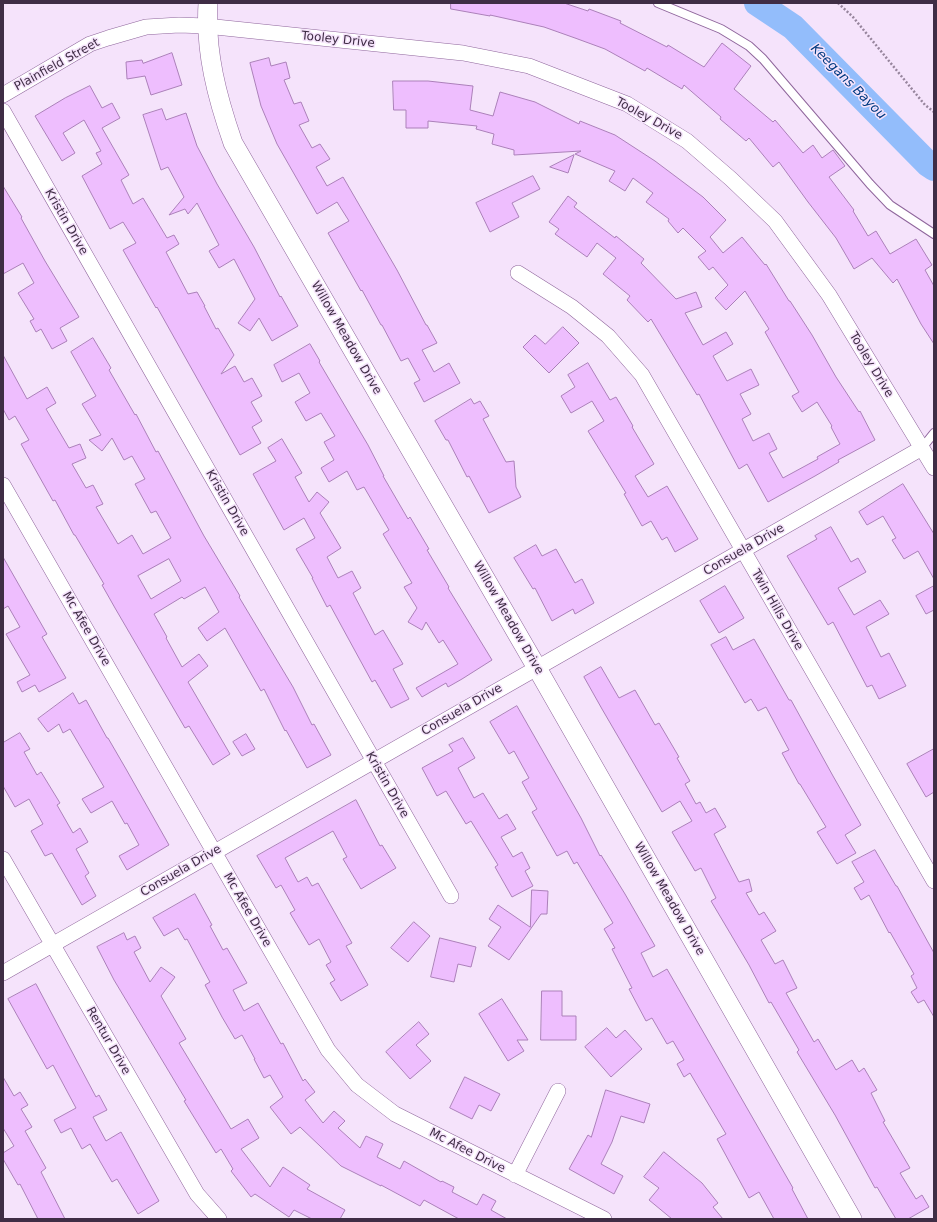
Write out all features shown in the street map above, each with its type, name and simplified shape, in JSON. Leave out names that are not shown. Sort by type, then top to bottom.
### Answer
[{"type":"street","name":"Willow Meadow Drive","points":[[208,3],[206,26],[213,79],[221,109],[233,143],[852,1219]]},
{"type":"street","name":"Plainfield Street","points":[[3,95],[90,44],[146,27],[179,25],[206,26]]},
{"type":"street","name":"Tooley Drive","points":[[206,26],[463,53],[530,66],[627,104],[687,141],[731,179],[775,221],[829,295],[934,468]]},
{"type":"street","name":"Kristin Drive","points":[[3,111],[451,896]]},
{"type":"street","name":"Twin Hills Drive","points":[[518,273],[572,307],[608,336],[642,375],[934,881]]},
{"type":"street","name":"Consuela Drive","points":[[3,973],[922,448]]},
{"type":"street","name":"Mc Afee Drive","points":[[3,486],[328,1050],[357,1085],[395,1114],[604,1219]]},
{"type":"street","name":"Rentur Drive","points":[[3,859],[197,1194],[219,1219]]},
{"type":"street","points":[[515,1175],[558,1091]]},
{"type":"lane","points":[[658,3],[721,28],[749,46],[763,59],[870,184],[890,205],[934,234]]},
{"type":"lane","points":[[922,448],[934,433]]},
{"type":"path","points":[[838,3],[853,17],[925,104],[934,112]]},
{"type":"building","points":[[451,3],[564,3],[588,11],[589,9],[621,21],[620,23],[667,47],[668,45],[704,67],[722,43],[751,66],[734,89],[773,122],[775,120],[803,153],[813,145],[822,158],[833,150],[845,166],[829,177],[854,210],[853,211],[868,236],[876,231],[890,254],[916,239],[932,265],[925,270],[934,286],[934,344],[921,324],[897,279],[893,283],[872,258],[854,269],[836,238],[779,162],[773,167],[749,138],[746,141],[684,85],[682,89],[647,68],[645,71],[605,49],[544,27],[490,15],[451,9]]},
{"type":"building","points":[[172,53],[182,85],[151,95],[145,76],[127,79],[126,62],[142,60],[143,63]]},
{"type":"building","points":[[269,58],[271,66],[286,62],[290,78],[284,80],[294,104],[301,102],[309,121],[299,125],[312,148],[320,144],[330,159],[316,167],[327,186],[343,177],[437,343],[422,350],[434,372],[449,363],[460,383],[424,402],[414,383],[420,380],[408,358],[401,361],[382,325],[328,233],[349,221],[337,202],[317,214],[277,144],[261,106],[250,63]]},
{"type":"building","points":[[393,81],[428,81],[473,86],[470,110],[493,116],[500,92],[535,102],[579,124],[580,121],[615,135],[655,161],[703,197],[726,220],[710,237],[723,253],[742,237],[765,265],[766,264],[812,335],[836,377],[859,412],[860,411],[875,440],[838,460],[839,462],[768,502],[747,464],[739,469],[699,394],[697,395],[651,319],[648,322],[627,300],[630,296],[603,274],[616,258],[597,243],[587,257],[555,234],[559,229],[549,222],[568,196],[577,203],[574,207],[615,238],[616,236],[644,259],[641,263],[676,299],[696,292],[702,307],[685,313],[703,345],[726,332],[733,344],[713,356],[727,381],[751,369],[759,385],[740,394],[751,414],[742,419],[753,441],[769,433],[777,449],[769,453],[783,478],[818,459],[817,457],[840,444],[831,427],[832,426],[817,402],[802,412],[792,396],[799,392],[765,332],[769,329],[745,291],[726,310],[715,298],[728,285],[713,267],[709,270],[698,257],[706,251],[683,228],[678,233],[668,221],[669,219],[646,202],[653,193],[633,178],[625,191],[609,181],[615,171],[575,154],[581,151],[514,155],[514,150],[492,144],[494,134],[476,129],[477,126],[428,121],[428,128],[406,128],[406,110],[394,110]]},
{"type":"building","points":[[90,86],[102,108],[112,103],[120,118],[102,128],[129,175],[121,180],[133,204],[143,198],[167,238],[174,235],[179,244],[166,252],[188,294],[197,292],[216,329],[218,328],[234,355],[221,374],[235,366],[244,382],[252,378],[262,396],[251,402],[262,421],[252,427],[261,443],[240,455],[157,307],[156,308],[123,250],[136,243],[123,222],[110,229],[82,176],[102,164],[96,153],[101,151],[84,120],[63,133],[75,153],[62,161],[35,116],[65,98]]},
{"type":"building","points":[[162,109],[166,120],[186,113],[197,146],[217,184],[254,247],[280,297],[281,296],[298,326],[272,341],[259,318],[250,331],[238,323],[255,299],[234,259],[219,268],[209,251],[219,245],[197,203],[188,214],[185,209],[169,215],[184,197],[168,167],[161,170],[143,115]]},
{"type":"building","points":[[574,155],[568,173],[550,167]]},
{"type":"building","points":[[533,176],[540,189],[512,203],[519,217],[490,232],[476,203]]},
{"type":"building","points":[[3,186],[22,217],[21,218],[45,261],[79,317],[60,328],[67,341],[52,349],[41,329],[36,332],[30,321],[34,319],[18,293],[34,283],[23,263],[3,274]]},
{"type":"building","points":[[563,327],[579,343],[549,373],[523,347],[535,335],[545,344]]},
{"type":"building","points":[[93,338],[111,368],[109,370],[135,415],[136,414],[156,452],[158,451],[204,536],[293,687],[312,725],[314,724],[331,755],[307,768],[286,730],[285,731],[264,689],[261,691],[225,628],[207,641],[198,628],[219,612],[205,587],[184,599],[182,597],[154,614],[182,667],[199,654],[208,666],[188,682],[230,754],[213,765],[189,726],[185,728],[102,585],[104,584],[74,535],[55,500],[53,501],[21,444],[29,440],[15,416],[9,420],[3,409],[3,355],[27,399],[47,387],[56,403],[46,409],[69,448],[80,444],[86,458],[72,464],[86,488],[93,485],[103,504],[96,507],[118,544],[132,535],[143,554],[171,538],[156,511],[151,513],[135,484],[145,479],[132,456],[124,460],[112,438],[102,451],[89,440],[101,435],[82,404],[96,396],[71,352]],"holes":[[[169,559],[181,581],[151,599],[138,576]]]},
{"type":"building","points":[[310,344],[368,445],[383,476],[408,519],[410,517],[429,549],[427,550],[449,587],[448,588],[492,660],[448,687],[446,683],[422,697],[416,688],[458,664],[443,640],[439,643],[426,622],[422,630],[408,622],[417,608],[404,587],[412,583],[383,534],[389,530],[364,487],[357,490],[347,471],[329,482],[321,468],[334,460],[324,442],[335,436],[321,413],[306,421],[295,402],[310,393],[299,373],[282,382],[274,365]]},
{"type":"building","points":[[588,363],[610,400],[616,397],[654,464],[635,476],[648,497],[667,486],[698,539],[675,552],[667,537],[662,540],[651,521],[642,526],[624,494],[626,493],[588,431],[604,421],[592,401],[571,413],[561,396],[575,387],[568,375]]},
{"type":"building","points":[[471,399],[474,404],[480,401],[489,416],[483,419],[506,462],[514,461],[516,487],[521,497],[489,513],[469,476],[467,477],[448,440],[446,440],[435,421]]},
{"type":"building","points":[[282,439],[302,473],[295,477],[309,502],[317,492],[329,502],[320,513],[341,548],[327,557],[338,578],[352,571],[361,588],[353,593],[375,635],[383,630],[403,664],[393,669],[409,699],[391,708],[375,680],[372,682],[330,605],[327,607],[313,578],[296,549],[315,538],[304,518],[284,530],[253,474],[276,461],[268,448]]},
{"type":"building","points":[[903,484],[934,534],[934,579],[918,551],[904,559],[892,540],[896,538],[883,516],[867,525],[859,512]]},
{"type":"building","points":[[831,527],[851,562],[858,558],[866,572],[838,588],[854,615],[880,600],[889,614],[866,627],[881,657],[889,653],[906,686],[879,699],[872,685],[867,687],[833,622],[828,625],[787,556],[817,539],[815,536]]},
{"type":"building","points":[[536,545],[542,556],[556,549],[575,583],[582,579],[594,603],[575,614],[573,609],[552,621],[535,588],[533,589],[514,558]]},
{"type":"building","points":[[3,557],[47,634],[42,637],[66,678],[39,692],[35,685],[22,692],[17,682],[30,675],[6,634],[20,627],[8,606],[3,609]]},
{"type":"building","points":[[725,586],[744,618],[719,633],[700,601]]},
{"type":"building","points":[[934,586],[934,610],[926,614],[916,596]]},
{"type":"building","points":[[726,637],[733,650],[754,639],[789,700],[791,700],[861,825],[845,835],[856,853],[837,864],[817,832],[826,827],[799,784],[782,753],[789,750],[766,707],[758,711],[751,699],[745,703],[711,645]]},
{"type":"building","points":[[601,667],[619,698],[635,690],[655,725],[659,723],[679,757],[677,758],[690,781],[685,784],[696,804],[700,802],[706,813],[715,808],[726,827],[714,834],[739,882],[749,879],[752,891],[746,893],[759,915],[764,912],[776,931],[761,940],[775,964],[783,960],[797,988],[786,993],[814,1042],[818,1039],[836,1070],[852,1060],[859,1072],[864,1068],[877,1090],[871,1093],[885,1121],[883,1122],[910,1168],[900,1173],[916,1199],[922,1195],[929,1207],[908,1219],[896,1219],[877,1187],[875,1188],[835,1115],[797,1052],[799,1050],[771,1002],[769,1003],[749,965],[711,901],[716,898],[701,868],[695,871],[672,832],[692,821],[680,801],[662,812],[584,677]]},
{"type":"building","points":[[73,693],[79,704],[86,700],[169,845],[127,870],[119,856],[139,845],[127,823],[125,824],[112,801],[91,813],[82,799],[104,787],[70,729],[63,733],[59,724],[48,732],[38,719]]},
{"type":"building","points":[[517,706],[581,818],[600,856],[601,855],[625,894],[655,946],[641,953],[653,977],[667,969],[793,1188],[792,1189],[808,1219],[774,1219],[759,1192],[749,1198],[717,1139],[726,1134],[690,1073],[684,1077],[677,1064],[684,1060],[673,1041],[667,1044],[652,1018],[646,1021],[629,989],[632,988],[612,949],[615,948],[604,929],[613,923],[577,862],[574,864],[567,851],[557,856],[532,812],[537,809],[522,782],[529,778],[514,751],[509,754],[490,722]]},
{"type":"building","points":[[20,733],[30,749],[24,752],[37,775],[41,772],[60,803],[57,805],[73,833],[80,828],[88,842],[76,849],[89,873],[85,876],[96,896],[82,905],[52,853],[45,856],[31,831],[43,824],[29,799],[15,807],[3,786],[3,743]]},
{"type":"building","points":[[246,734],[255,749],[242,756],[233,742]]},
{"type":"building","points":[[463,738],[475,758],[458,768],[474,798],[483,793],[499,819],[507,814],[516,829],[501,837],[513,857],[522,852],[530,868],[525,871],[533,886],[512,897],[495,867],[498,865],[471,821],[466,824],[446,791],[437,796],[422,768],[453,751],[449,745]]},
{"type":"building","points":[[934,749],[934,792],[926,797],[907,764]]},
{"type":"building","points":[[356,800],[380,846],[382,845],[396,868],[361,889],[343,859],[347,857],[333,831],[285,858],[298,882],[307,877],[312,886],[318,883],[352,943],[346,946],[368,985],[341,1001],[330,983],[335,980],[326,965],[331,962],[319,939],[309,945],[290,913],[295,910],[281,885],[276,888],[257,856]]},
{"type":"building","points":[[875,850],[934,953],[934,1017],[924,1000],[918,1003],[911,992],[917,988],[911,976],[914,974],[890,932],[889,933],[869,895],[861,900],[854,888],[864,882],[852,862]]},
{"type":"building","points":[[532,890],[548,891],[547,914],[541,914],[509,960],[488,946],[501,927],[489,919],[498,905],[530,927]]},
{"type":"building","points":[[195,894],[212,925],[210,926],[223,950],[227,948],[247,983],[233,990],[244,1011],[258,1003],[281,1044],[283,1043],[303,1081],[305,1079],[315,1092],[305,1100],[323,1123],[334,1111],[345,1121],[338,1128],[360,1148],[366,1136],[383,1144],[377,1157],[400,1169],[404,1161],[441,1182],[442,1181],[454,1187],[452,1192],[477,1205],[483,1194],[496,1201],[491,1210],[507,1219],[459,1219],[424,1200],[420,1206],[341,1166],[300,1127],[291,1134],[270,1107],[283,1097],[270,1075],[264,1078],[242,1035],[235,1039],[205,985],[210,982],[187,939],[185,940],[178,928],[164,936],[153,918]]},
{"type":"building","points":[[414,922],[430,936],[408,962],[391,948]]},
{"type":"building","points":[[124,933],[127,940],[135,936],[141,948],[134,952],[150,982],[161,967],[175,977],[161,996],[186,1039],[179,1043],[231,1129],[248,1119],[259,1138],[241,1149],[270,1187],[283,1167],[310,1185],[307,1189],[345,1210],[340,1219],[312,1219],[294,1210],[289,1217],[255,1194],[251,1197],[231,1171],[233,1169],[221,1149],[216,1153],[114,980],[97,947]]},
{"type":"building","points":[[440,938],[476,947],[471,967],[458,964],[454,982],[431,977]]},
{"type":"building","points":[[36,984],[96,1097],[99,1095],[107,1110],[93,1117],[106,1141],[121,1132],[159,1201],[138,1214],[117,1179],[112,1182],[90,1144],[82,1149],[71,1128],[61,1133],[54,1120],[76,1108],[53,1065],[47,1069],[8,999]]},
{"type":"building","points":[[542,991],[562,991],[562,1016],[576,1016],[576,1040],[541,1040]]},
{"type":"building","points":[[502,999],[528,1040],[517,1040],[524,1051],[508,1061],[479,1014]]},
{"type":"building","points":[[419,1022],[429,1034],[416,1045],[431,1061],[410,1079],[386,1052]]},
{"type":"building","points":[[607,1028],[616,1038],[625,1030],[642,1049],[611,1077],[585,1047]]},
{"type":"building","points":[[3,1077],[14,1096],[20,1092],[28,1105],[21,1109],[32,1127],[25,1131],[46,1168],[41,1172],[65,1219],[38,1219],[20,1184],[18,1185],[3,1159],[3,1153],[14,1146],[3,1128]]},
{"type":"building","points":[[465,1077],[500,1094],[491,1111],[479,1105],[472,1119],[450,1108]]},
{"type":"building","points":[[606,1090],[650,1104],[644,1123],[621,1116],[612,1142],[601,1164],[623,1176],[614,1194],[569,1169],[588,1135],[591,1137]]},
{"type":"building","points":[[664,1152],[702,1183],[718,1203],[713,1207],[723,1219],[672,1219],[649,1200],[659,1188],[644,1177]]},
{"type":"waterway","name":"Keegans Bayou","points":[[757,3],[793,27],[928,164],[934,168]]}]
